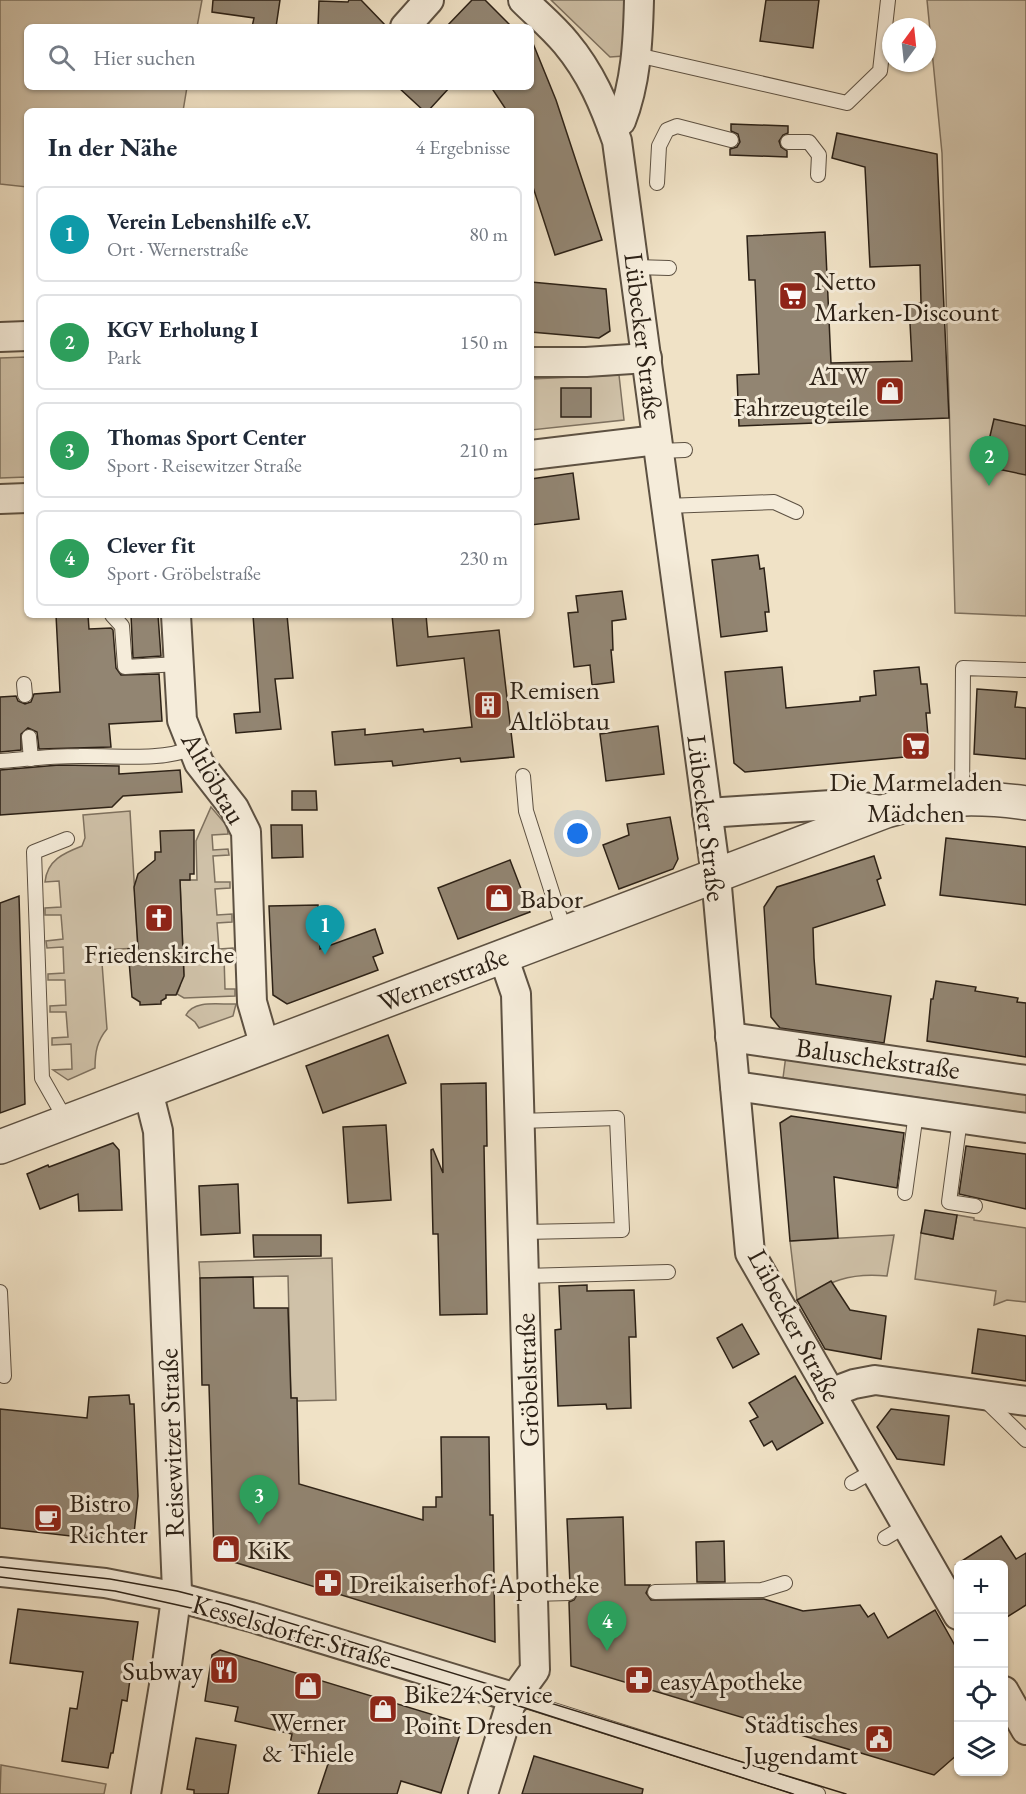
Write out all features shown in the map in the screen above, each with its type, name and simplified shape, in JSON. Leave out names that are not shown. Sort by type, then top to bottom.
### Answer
[{"type":"street","points":[[408,24],[429,0]]},
{"type":"street","name":"Lübecker Straße","points":[[523,0],[566,42],[594,85],[612,127],[622,171],[647,358],[667,447],[666,506],[716,876],[750,1252],[830,1393],[864,1476],[896,1532],[954,1607]]},
{"type":"street","points":[[612,127],[621,121],[625,112],[637,55],[639,0]]},
{"type":"street","points":[[0,337],[24,336]]},
{"type":"street","points":[[534,362],[586,362],[647,358]]},
{"type":"street","points":[[534,455],[667,447]]},
{"type":"street","points":[[0,499],[24,498]]},
{"type":"street","name":"Altlöbtau","points":[[176,618],[182,720],[199,763],[234,808],[246,832],[252,1002],[265,1047]]},
{"type":"street","name":"Wernerstraße","points":[[0,1147],[886,811],[932,800],[962,798],[1026,803]]},
{"type":"street","name":"Wernerstraße","points":[[707,813],[847,804],[886,811]]},
{"type":"street","name":"Gröbelstraße","points":[[483,1794],[511,1703],[535,1670],[516,994],[503,956]]},
{"type":"street","name":"Baluschekstraße","points":[[730,1037],[1026,1080]]},
{"type":"street","name":"Baluschekstraße","points":[[735,1086],[1026,1128]]},
{"type":"street","name":"Reisewitzer Straße","points":[[146,1794],[177,1597],[158,1131],[148,1091]]},
{"type":"street","points":[[830,1393],[854,1384],[875,1380],[1026,1401]]},
{"type":"street","name":"Kesselsdorfer Straße","points":[[0,1572],[118,1585],[177,1597],[243,1614],[516,1698]]},
{"type":"street","points":[[1008,1698],[1026,1730]]},
{"type":"lane","points":[[637,55],[847,103],[880,71],[888,0]]},
{"type":"lane","points":[[657,183],[658,146],[667,130],[677,126],[731,140]]},
{"type":"lane","points":[[788,142],[808,142],[819,155],[818,176]]},
{"type":"lane","points":[[635,267],[669,268]]},
{"type":"lane","points":[[666,506],[774,502],[796,512]]},
{"type":"lane","points":[[115,618],[122,626],[125,668],[179,664]]},
{"type":"lane","points":[[962,798],[963,668],[1026,670]]},
{"type":"lane","points":[[29,737],[31,759]]},
{"type":"lane","points":[[0,761],[78,756],[132,757],[180,754],[193,748]]},
{"type":"lane","points":[[523,777],[526,811],[565,933]]},
{"type":"lane","points":[[67,1122],[42,1077],[34,852],[68,839]]},
{"type":"lane","points":[[905,1193],[916,1113]]},
{"type":"lane","points":[[519,1121],[617,1118],[622,1230],[523,1232]]},
{"type":"lane","points":[[960,1119],[949,1202],[975,1206]]},
{"type":"lane","points":[[524,1276],[668,1272]]},
{"type":"lane","points":[[0,1292],[4,1376]]},
{"type":"lane","points":[[979,1395],[1026,1440]]},
{"type":"lane","points":[[655,1592],[762,1590],[785,1584]]},
{"type":"lane","points":[[533,1594],[569,1593]]},
{"type":"lane","name":"Kesselsdorfer Straße","points":[[516,1698],[818,1794]]},
{"type":"shaded area","points":[[0,0],[202,0],[198,24],[24,24],[24,90],[186,90],[184,108],[24,108],[24,187],[0,184]]},
{"type":"shaded area","points":[[551,0],[630,0],[624,56],[610,57]]},
{"type":"shaded area","points":[[927,0],[1026,0],[1026,616],[955,613],[942,153],[934,72],[936,72],[936,18],[929,18]]},
{"type":"shaded area","points":[[24,357],[24,477],[0,478],[0,358]]},
{"type":"shaded area","points":[[619,375],[624,420],[534,430],[534,379]]},
{"type":"shaded area","points":[[211,807],[227,826],[228,834],[212,835],[213,850],[228,849],[229,855],[213,856],[215,882],[230,882],[230,888],[215,889],[217,915],[232,914],[232,922],[217,923],[219,949],[233,948],[234,955],[224,956],[225,989],[235,989],[235,996],[184,998],[177,994],[180,986],[179,976],[184,975],[180,880],[197,880],[196,841]]},
{"type":"shaded area","points":[[130,811],[138,948],[101,950],[107,1029],[97,1047],[95,1068],[68,1080],[53,1070],[72,1069],[71,1044],[52,1045],[52,1038],[68,1037],[66,1012],[50,1012],[50,1006],[66,1005],[65,980],[48,980],[48,974],[64,973],[63,947],[47,948],[46,941],[63,939],[61,915],[45,915],[45,908],[61,907],[59,881],[45,882],[46,874],[58,858],[82,846],[85,838],[83,815]]},
{"type":"shaded area","points":[[236,1004],[233,1016],[199,1028],[186,1015],[190,1010],[201,1005]]},
{"type":"shaded area","points":[[786,1055],[1026,1090],[1026,1113],[783,1078]]},
{"type":"shaded area","points":[[957,1215],[1026,1228],[1026,1302],[1007,1300],[994,1305],[996,1291],[915,1279],[921,1233],[953,1239]]},
{"type":"shaded area","points":[[894,1235],[887,1276],[850,1277],[820,1288],[797,1300],[790,1241]]},
{"type":"shaded area","points":[[332,1258],[336,1400],[297,1401],[297,1398],[291,1398],[288,1276],[200,1278],[199,1262]]},
{"type":"shaded area","points":[[1,1765],[106,1784],[104,1794],[0,1794]]},
{"type":"building","points":[[213,0],[280,0],[276,24],[253,24],[254,18],[212,12]]},
{"type":"building","points":[[349,0],[361,0],[384,24],[318,24],[319,1],[348,2]]},
{"type":"building","points":[[472,0],[485,0],[509,24],[449,24]]},
{"type":"building","points":[[766,0],[819,0],[813,48],[760,41]]},
{"type":"building","points":[[534,46],[556,100],[602,240],[555,255],[534,190],[534,108],[505,108],[493,90],[534,90]]},
{"type":"building","points":[[401,90],[447,90],[431,108],[421,108]]},
{"type":"building","points":[[731,124],[788,126],[788,133],[783,135],[779,141],[781,147],[787,151],[787,157],[730,155],[730,149],[737,147],[740,142],[738,134],[731,131]]},
{"type":"building","points":[[837,133],[937,154],[949,418],[739,426],[737,375],[759,374],[755,280],[749,280],[747,236],[825,232],[831,363],[912,361],[909,304],[921,303],[920,265],[870,267],[865,167],[832,158]]},
{"type":"building","points":[[534,282],[606,289],[610,331],[599,338],[534,332]]},
{"type":"building","points":[[561,388],[591,388],[591,417],[561,417]]},
{"type":"building","points":[[994,419],[1026,426],[1026,475],[983,466]]},
{"type":"building","points":[[573,473],[579,519],[534,525],[534,479]]},
{"type":"building","points":[[758,555],[760,569],[764,568],[769,612],[765,612],[767,631],[721,637],[712,560]]},
{"type":"building","points":[[622,591],[626,619],[612,621],[613,650],[611,650],[614,682],[592,685],[590,665],[574,667],[568,613],[578,612],[576,596]]},
{"type":"building","points":[[56,618],[88,618],[89,629],[111,628],[113,630],[116,668],[121,675],[159,674],[162,721],[109,724],[111,747],[39,749],[37,732],[28,728],[21,734],[21,750],[0,752],[0,697],[16,696],[18,701],[25,704],[31,702],[34,694],[60,692]]},
{"type":"building","points":[[131,618],[158,618],[161,656],[133,658]]},
{"type":"building","points":[[253,618],[287,618],[293,678],[275,679],[281,729],[236,733],[234,714],[260,712]]},
{"type":"building","points":[[392,618],[426,618],[428,637],[499,630],[514,757],[461,762],[460,758],[393,766],[392,761],[335,765],[332,732],[365,729],[365,735],[472,727],[464,658],[397,666]]},
{"type":"building","points":[[782,667],[786,708],[860,701],[860,697],[876,695],[874,671],[919,667],[921,684],[927,684],[930,713],[926,713],[928,736],[925,736],[926,755],[745,772],[734,763],[725,672]]},
{"type":"building","points":[[977,689],[1017,692],[1015,707],[1026,708],[1026,759],[974,754]]},
{"type":"building","points":[[658,726],[664,774],[606,781],[600,734]]},
{"type":"building","points":[[59,765],[119,766],[119,774],[180,770],[182,792],[123,796],[112,807],[0,815],[0,770]]},
{"type":"building","points":[[292,791],[316,791],[317,810],[292,810]]},
{"type":"building","points":[[670,817],[678,859],[673,869],[619,889],[603,845],[629,835],[627,824]]},
{"type":"building","points":[[271,825],[302,825],[303,857],[272,858]]},
{"type":"building","name":"Friedenskirche","points":[[194,830],[194,874],[190,874],[190,880],[180,880],[184,976],[176,995],[166,995],[161,1004],[140,1005],[140,1002],[132,997],[128,949],[138,948],[134,887],[138,874],[155,860],[155,852],[161,852],[160,831]]},
{"type":"building","points":[[946,838],[1026,847],[1026,905],[940,895]]},
{"type":"building","points":[[874,856],[881,878],[877,880],[885,905],[813,928],[814,958],[816,984],[891,996],[884,1043],[780,1028],[771,1017],[764,907],[777,887]]},
{"type":"building","points":[[510,860],[530,912],[458,939],[438,888]]},
{"type":"building","points":[[19,896],[25,1104],[0,1113],[0,903]]},
{"type":"building","points":[[318,905],[320,949],[375,929],[383,953],[373,957],[378,970],[287,1004],[273,995],[269,906]]},
{"type":"building","points":[[936,981],[976,987],[975,991],[1018,998],[1017,1002],[1026,1003],[1026,1057],[927,1041],[931,999],[933,999]]},
{"type":"building","points":[[388,1035],[406,1083],[323,1113],[306,1066]]},
{"type":"building","points":[[486,1083],[487,1146],[484,1146],[487,1314],[440,1315],[438,1234],[433,1234],[431,1150],[433,1149],[443,1173],[441,1084]]},
{"type":"building","points":[[791,1116],[904,1133],[897,1188],[834,1177],[838,1238],[790,1241],[780,1123]]},
{"type":"building","points":[[386,1125],[391,1200],[348,1203],[343,1127]]},
{"type":"building","points":[[113,1143],[119,1150],[122,1210],[79,1211],[78,1194],[40,1209],[27,1174]]},
{"type":"building","points":[[966,1146],[1026,1154],[1026,1209],[959,1194]]},
{"type":"building","points":[[238,1184],[240,1233],[201,1235],[199,1186]]},
{"type":"building","points":[[925,1210],[957,1215],[953,1239],[921,1233]]},
{"type":"building","points":[[253,1235],[321,1235],[321,1256],[254,1257]]},
{"type":"building","points":[[253,1277],[254,1308],[288,1308],[291,1398],[297,1398],[299,1484],[423,1520],[423,1507],[436,1507],[436,1497],[442,1497],[441,1437],[489,1437],[495,1642],[214,1556],[209,1385],[202,1385],[200,1278]]},
{"type":"building","points":[[831,1281],[850,1310],[886,1316],[881,1359],[825,1349],[797,1300]]},
{"type":"building","points":[[587,1285],[587,1291],[634,1290],[636,1337],[629,1337],[631,1408],[607,1409],[606,1404],[558,1406],[555,1330],[561,1329],[559,1286]]},
{"type":"building","points":[[742,1324],[759,1354],[733,1368],[717,1338]]},
{"type":"building","points":[[978,1329],[1026,1336],[1026,1381],[972,1373]]},
{"type":"building","points":[[795,1376],[823,1423],[777,1450],[772,1441],[764,1446],[750,1421],[758,1417],[749,1403]]},
{"type":"building","points":[[129,1395],[130,1404],[134,1404],[138,1496],[133,1543],[0,1528],[0,1409],[87,1418],[89,1397]]},
{"type":"building","points":[[891,1409],[949,1416],[944,1465],[897,1459],[877,1427]]},
{"type":"building","points":[[623,1517],[625,1585],[650,1585],[646,1593],[651,1600],[764,1599],[803,1611],[860,1605],[868,1617],[874,1613],[888,1638],[935,1610],[954,1644],[954,1758],[934,1775],[571,1666],[569,1602],[574,1600],[578,1593],[576,1588],[570,1584],[567,1519]]},
{"type":"building","points":[[1001,1536],[1016,1559],[1026,1553],[1026,1605],[1008,1616],[1008,1560],[963,1560]]},
{"type":"building","points":[[724,1541],[725,1582],[697,1582],[696,1542]]},
{"type":"building","points":[[18,1609],[138,1622],[127,1701],[122,1700],[113,1753],[111,1753],[108,1768],[62,1761],[70,1708],[77,1709],[83,1672],[10,1663]]},
{"type":"building","points":[[220,1650],[457,1722],[461,1731],[441,1793],[401,1781],[397,1794],[318,1794],[329,1761],[289,1749],[292,1734],[235,1721],[238,1707],[205,1701],[212,1655]]},
{"type":"building","points":[[196,1738],[236,1745],[228,1794],[194,1794],[194,1790],[187,1789]]},
{"type":"building","points":[[534,1756],[643,1789],[642,1794],[522,1794]]},
{"type":"tram line","points":[[0,1567],[110,1579],[177,1591],[228,1604],[846,1794]]},
{"type":"tram line","points":[[0,1577],[115,1591],[209,1612],[522,1707],[793,1794]]},
{"type":"place","name":"Netto Marken-Discount","points":[[793,296]]},
{"type":"place","name":"ATW Fahrzeugteile","points":[[890,391]]},
{"type":"place","name":"KGV Erholung I","points":[[989,486]]},
{"type":"place","name":"Remisen Altlöbtau","points":[[488,705]]},
{"type":"place","name":"Die Marmeladen Mädchen","points":[[916,746]]},
{"type":"place","name":"Babor","points":[[499,898]]},
{"type":"place","name":"Friedenskirche","points":[[159,918]]},
{"type":"place","name":"Verein Lebenshilfe e.V.","points":[[325,955]]},
{"type":"place","name":"Bistro Richter","points":[[48,1518]]},
{"type":"place","name":"Thomas Sport Center","points":[[259,1525]]},
{"type":"place","name":"KiK","points":[[226,1549]]},
{"type":"place","name":"Dreikaiserhof-Apotheke","points":[[328,1583]]},
{"type":"place","name":"Clever fit","points":[[607,1651]]},
{"type":"place","name":"Subway","points":[[224,1670]]},
{"type":"place","name":"easyApotheke","points":[[639,1680]]},
{"type":"place","name":"Werner & Thiele","points":[[308,1686]]},
{"type":"place","name":"Bike24 Service Point Dresden","points":[[383,1709]]},
{"type":"place","name":"Städtisches Jugendamt","points":[[879,1739]]}]
